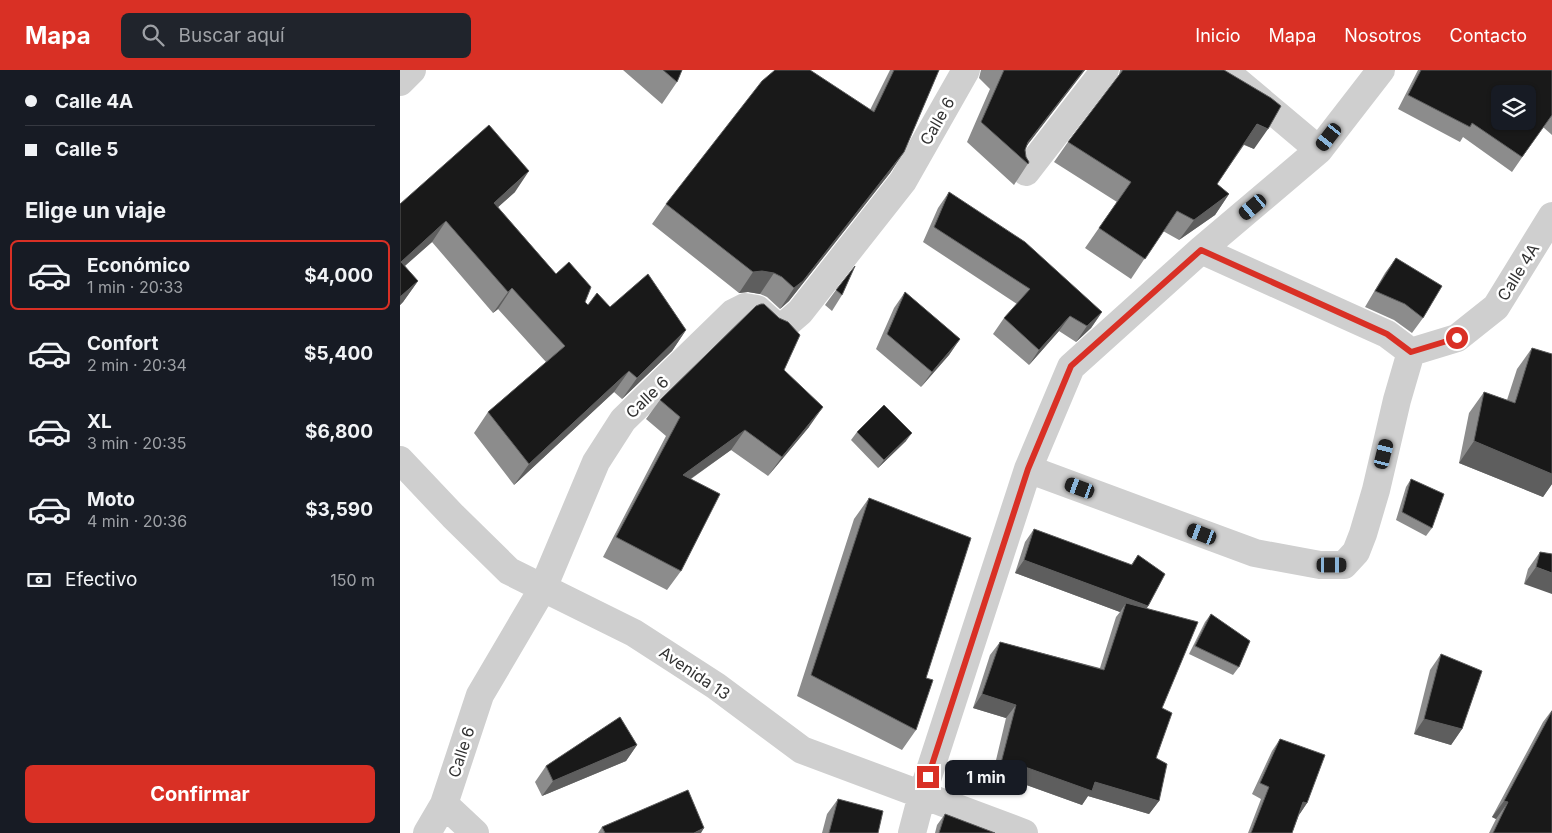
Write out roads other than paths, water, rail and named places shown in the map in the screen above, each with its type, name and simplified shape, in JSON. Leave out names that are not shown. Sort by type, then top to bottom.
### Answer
[{"type":"street","points":[[400,82],[412,70]]},
{"type":"street","name":"Calle 6","points":[[426,833],[444,804],[480,695],[543,588],[596,462],[623,420],[733,313],[745,307],[757,309],[776,326],[786,324],[800,312],[903,181],[966,70]]},
{"type":"street","points":[[1026,172],[1104,70]]},
{"type":"street","points":[[1224,70],[1319,150]]},
{"type":"street","points":[[912,833],[922,796],[1028,469],[1071,366],[1201,250],[1319,150],[1381,70]]},
{"type":"street","name":"Calle 4A","points":[[1411,352],[1457,338],[1496,307],[1552,216]]},
{"type":"street","points":[[1028,469],[1255,553],[1320,565],[1344,565],[1356,552],[1363,534],[1411,352],[1387,334],[1201,250]]},
{"type":"street","name":"Avenida 13","points":[[400,460],[452,516],[509,571],[634,633],[716,686],[802,750],[1024,833]]},
{"type":"street","points":[[444,804],[475,833]]}]
